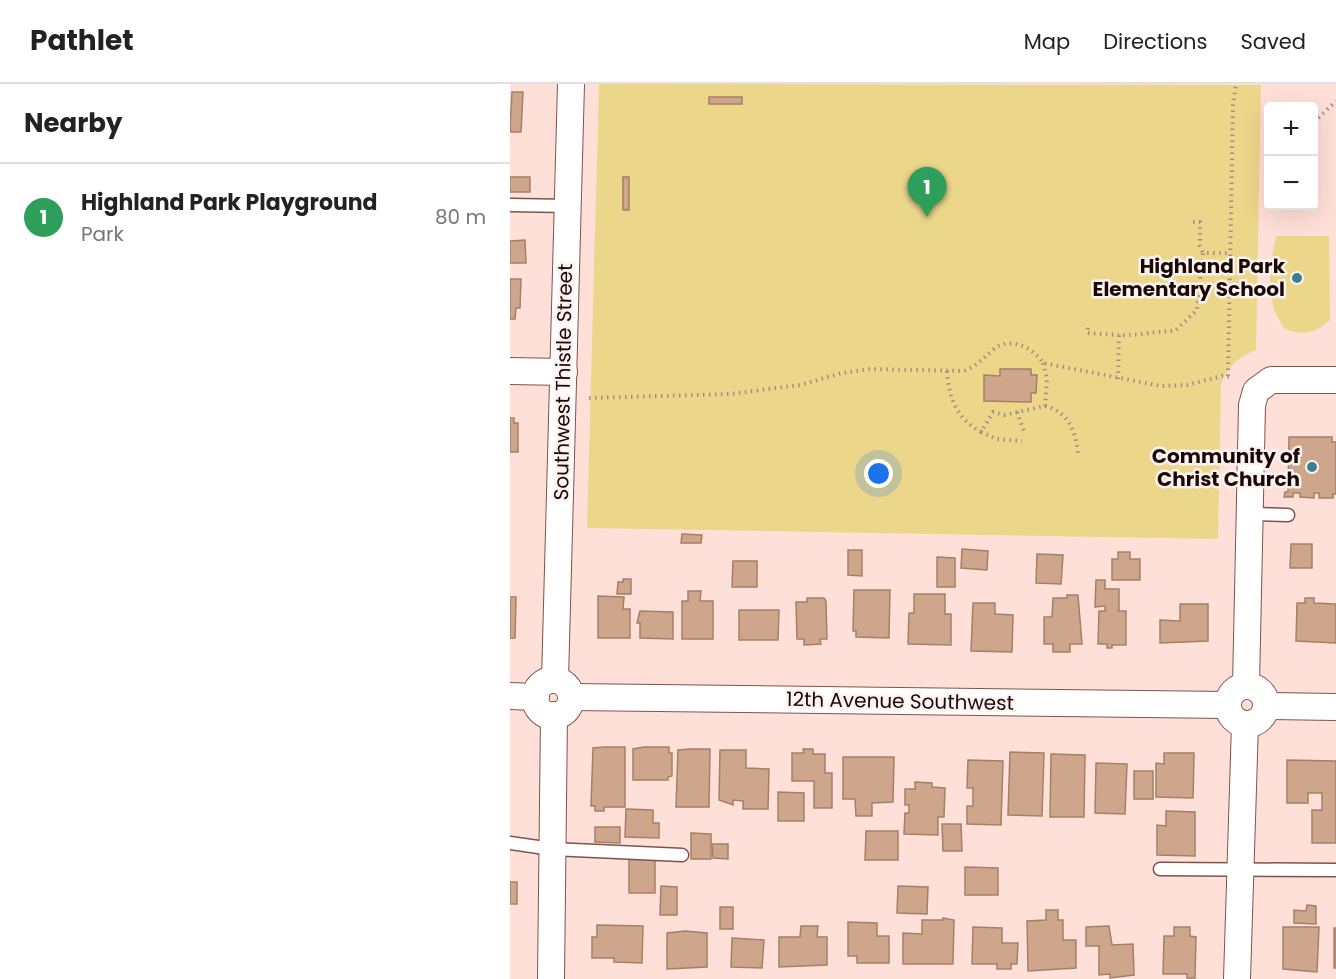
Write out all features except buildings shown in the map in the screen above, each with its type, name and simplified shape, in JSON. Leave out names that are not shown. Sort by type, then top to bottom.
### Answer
[{"type":"street","name":"Southwest Thistle Street","points":[[551,979],[554,697],[571,84]]},
{"type":"street","points":[[510,371],[564,372]]},
{"type":"street","points":[[1246,686],[1252,405],[1256,391],[1271,380],[1336,380]]},
{"type":"street","points":[[1237,715],[1259,721],[1266,706],[1261,692],[1246,686],[1233,692],[1237,715],[1241,868],[1237,979]]},
{"type":"street","name":"12th Avenue Southwest","points":[[510,696],[1237,715]]},
{"type":"street","points":[[1266,706],[1336,708]]},
{"type":"lane","points":[[510,205],[568,206]]},
{"type":"lane","points":[[1250,514],[1288,515]]},
{"type":"lane","points":[[510,843],[552,849],[682,855]]},
{"type":"lane","points":[[1160,868],[1336,870]]},
{"type":"path","points":[[1043,363],[1161,386],[1187,385],[1229,376],[1230,254],[1236,84]]},
{"type":"path","points":[[1318,118],[1336,100]]},
{"type":"path","points":[[1088,328],[1087,333],[1142,336],[1149,331],[1175,331],[1197,310],[1203,253],[1200,246],[1200,222],[1193,222]]},
{"type":"path","points":[[1203,253],[1230,254]]},
{"type":"path","points":[[1118,379],[1119,335]]},
{"type":"path","points":[[589,398],[712,396],[800,385],[842,373],[870,369],[964,371],[976,366],[996,347],[1010,344],[1024,346],[1037,354],[1043,363],[1047,379],[1046,406]]},
{"type":"path","points":[[947,371],[949,391],[959,415],[981,432],[997,439],[1022,441]]},
{"type":"path","points":[[981,432],[993,412],[1004,415],[1046,406],[1063,415],[1072,426],[1078,454]]},
{"type":"path","points":[[1017,412],[1025,434]]},
{"type":"shaded area","points":[[599,84],[1261,85],[1256,350],[1235,363],[1221,384],[1218,539],[587,528]]},
{"type":"shaded area","points":[[1276,236],[1329,236],[1330,320],[1314,331],[1303,333],[1284,328],[1273,306],[1270,272]]},
{"type":"place","name":"Highland Park Playground","points":[[927,217]]},
{"type":"place","name":"Highland Park Elementary School","points":[[1297,278]]},
{"type":"place","name":"Community of Christ Church","points":[[1312,467]]}]
